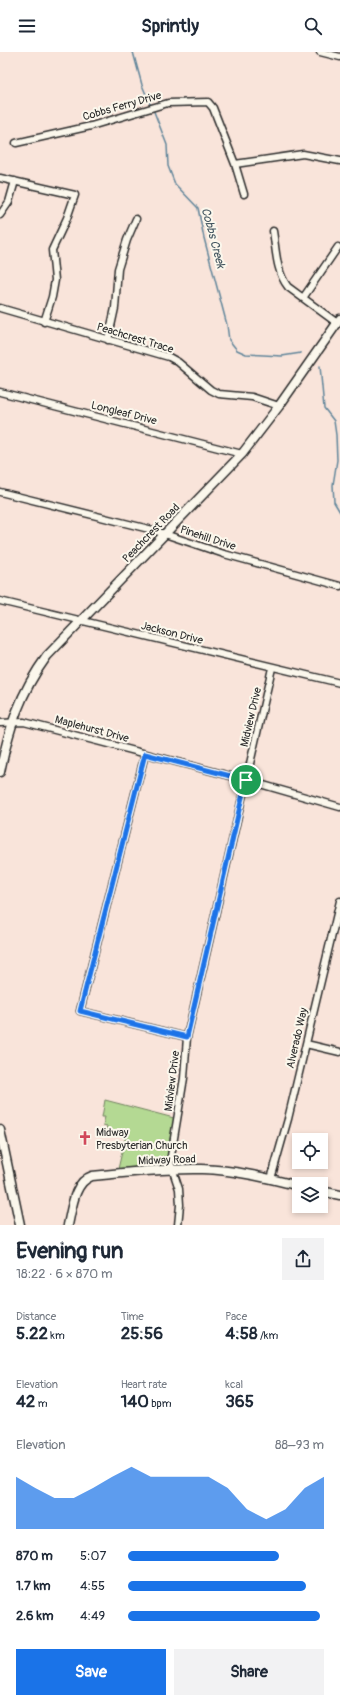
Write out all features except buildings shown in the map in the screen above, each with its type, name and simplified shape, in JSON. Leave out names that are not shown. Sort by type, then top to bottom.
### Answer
[{"type":"street","points":[[320,52],[340,57]]},
{"type":"street","name":"Cobbs Ferry Drive","points":[[16,143],[91,126],[168,103],[208,102],[213,108],[235,164],[244,194]]},
{"type":"street","points":[[235,164],[303,154],[340,161]]},
{"type":"street","points":[[0,178],[75,195],[68,218],[52,250],[55,280],[52,297],[44,322]]},
{"type":"street","points":[[0,215],[9,202],[15,181]]},
{"type":"street","points":[[108,340],[115,308],[118,269],[127,240],[136,219]]},
{"type":"street","points":[[273,231],[284,281],[303,298],[339,321]]},
{"type":"street","points":[[303,298],[338,247]]},
{"type":"street","name":"Peachcrest Trace","points":[[0,308],[169,357],[178,362],[211,390],[219,394],[252,397],[279,406]]},
{"type":"street","name":"Peachcrest Road","points":[[0,772],[12,723],[27,686],[39,667],[56,645],[165,535],[242,454],[279,406],[339,321]]},
{"type":"street","name":"Longleaf Drive","points":[[0,392],[242,454]]},
{"type":"street","name":"Pinehill Drive","points":[[0,492],[153,530],[224,554],[340,586]]},
{"type":"street","name":"Jackson Drive","points":[[0,601],[272,668],[340,683]]},
{"type":"street","name":"Midview Drive","points":[[172,1170],[170,1162],[184,1078],[187,1037],[272,668]]},
{"type":"street","name":"Maplehurst Drive","points":[[0,723],[24,722],[246,780],[340,807]]},
{"type":"street","points":[[145,754],[80,1011],[187,1037]]},
{"type":"street","name":"Alverado Way","points":[[271,1179],[288,1119],[340,901]]},
{"type":"street","points":[[306,1044],[340,1052]]},
{"type":"street","points":[[0,1130],[3,1160],[20,1225]]},
{"type":"street","name":"Midway Road","points":[[68,1225],[80,1184],[85,1178],[103,1175],[204,1169],[271,1179],[292,1184]]},
{"type":"street","points":[[172,1170],[179,1189],[180,1205],[178,1225]]},
{"type":"street","points":[[328,1192],[340,1195]]},
{"type":"green space","points":[[105,1100],[174,1118],[166,1164],[118,1169],[126,1135],[106,1130],[107,1126],[103,1125],[105,1117],[102,1117]]},
{"type":"waterway","name":"Cobbs Creek","points":[[133,52],[142,85],[151,106]]},
{"type":"waterway","name":"Cobbs Creek","points":[[153,109],[167,145],[168,166],[175,184],[198,208],[204,238],[227,325],[229,340],[237,350],[246,354],[282,356],[301,353]]},
{"type":"waterway","name":"Cobbs Creek","points":[[320,366],[324,408],[334,421],[336,435],[337,460],[333,485],[334,502],[340,512]]},
{"type":"place","name":"Midway Presbyterian Church","points":[[85,1138]]},
{"type":"route","points":[[145,754],[246,780],[187,1037],[80,1011],[145,754]]}]
